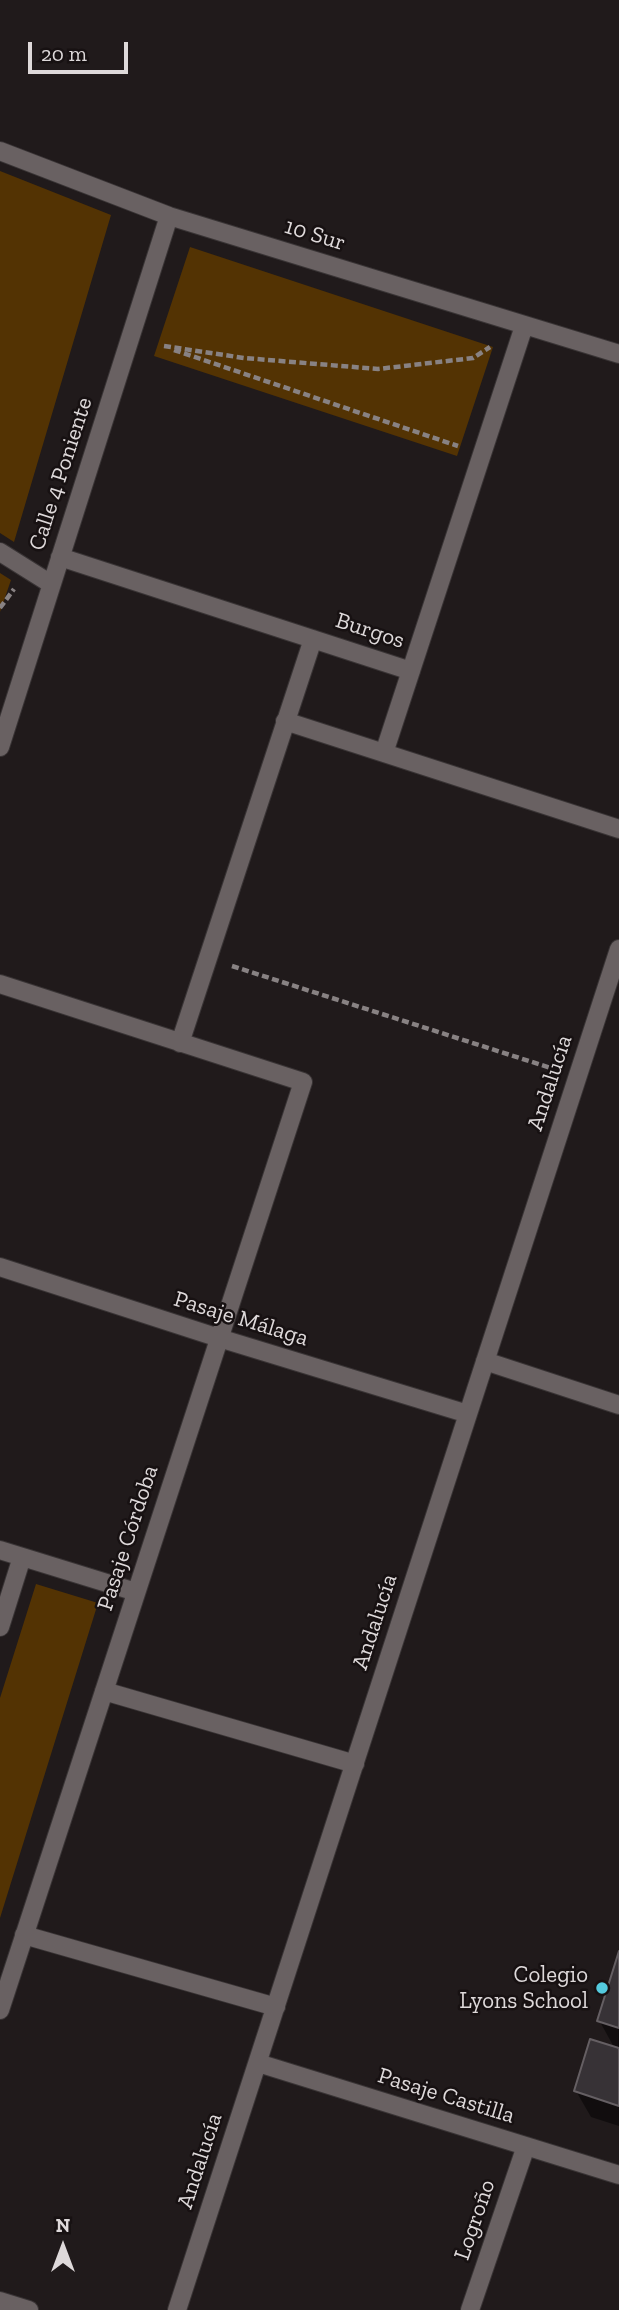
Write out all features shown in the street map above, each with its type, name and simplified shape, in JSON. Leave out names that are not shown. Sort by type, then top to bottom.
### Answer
[{"type":"street","name":"10 Sur","points":[[0,151],[169,216],[619,354]]},
{"type":"street","name":"Calle 4 Poniente","points":[[0,747],[169,216]]},
{"type":"street","points":[[384,753],[524,326]]},
{"type":"street","points":[[0,552],[51,584]]},
{"type":"street","name":"Burgos","points":[[60,557],[411,671]]},
{"type":"street","points":[[0,984],[180,1043],[313,639]]},
{"type":"street","points":[[285,722],[619,830]]},
{"type":"street","name":"Andalucía","points":[[177,2310],[619,949]]},
{"type":"street","name":"Pasaje Córdoba","points":[[0,2010],[303,1082],[180,1043]]},
{"type":"street","name":"Pasaje Málaga","points":[[0,1267],[219,1338],[468,1414]]},
{"type":"street","points":[[485,1361],[619,1405]]},
{"type":"street","points":[[0,1550],[136,1592]]},
{"type":"street","points":[[0,1627],[22,1557]]},
{"type":"street","points":[[104,1691],[355,1764]]},
{"type":"street","points":[[24,1935],[276,2007]]},
{"type":"street","name":"Pasaje Castilla","points":[[258,2063],[619,2175]]},
{"type":"street","name":"Logroño","points":[[470,2310],[526,2146]]},
{"type":"street","points":[[0,2301],[29,2310]]},
{"type":"path","points":[[482,454],[164,346],[244,358],[379,369],[473,358],[524,326]]},
{"type":"path","points":[[208,959],[578,1077]]},
{"type":"shaded area","points":[[0,171],[111,215],[14,542],[0,533]]},
{"type":"shaded area","points":[[190,247],[493,347],[457,456],[154,356]]},
{"type":"shaded area","points":[[0,573],[11,580],[0,612]]},
{"type":"shaded area","points":[[36,1584],[98,1603],[0,1918],[0,1698]]},
{"type":"building","points":[[619,1951],[619,2028],[597,2021]]},
{"type":"building","points":[[590,2039],[619,2048],[619,2106],[574,2091]]},
{"type":"place","name":"Colegio Lyons School","points":[[602,1988]]}]
